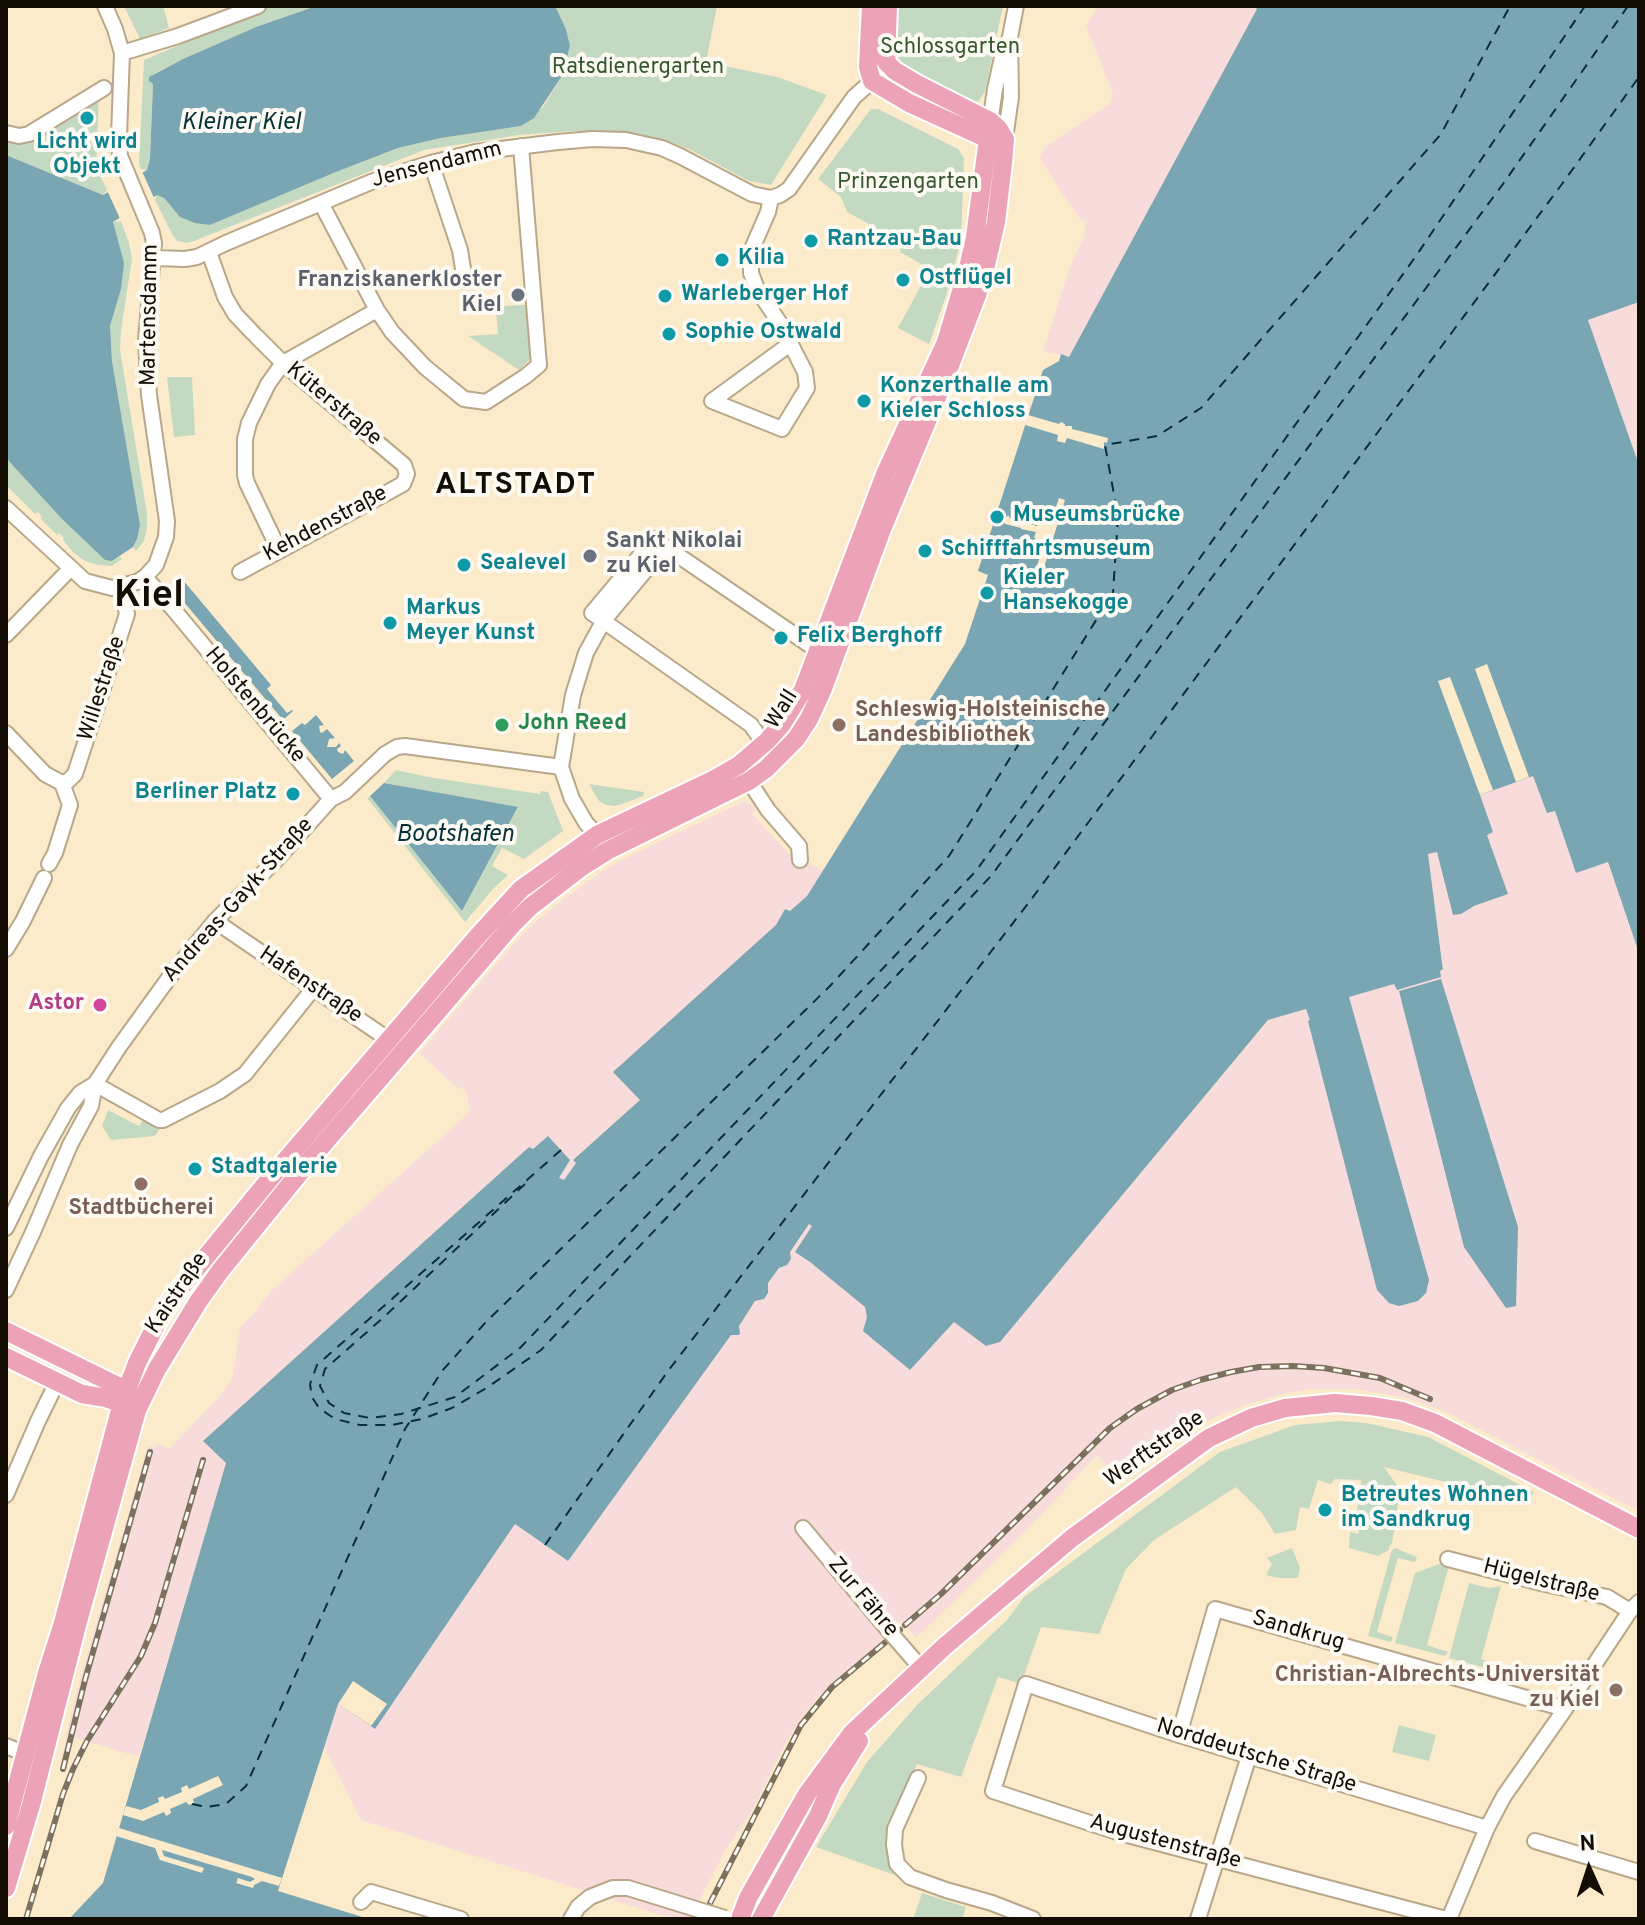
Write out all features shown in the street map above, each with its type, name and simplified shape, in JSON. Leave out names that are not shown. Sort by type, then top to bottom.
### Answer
[{"type":"main road","points":[[871,6],[875,70],[909,103],[994,133]]},
{"type":"main road","points":[[875,70],[888,6]]},
{"type":"main road","name":"Wall","points":[[602,843],[632,837],[749,781],[780,757],[809,719],[822,691],[827,654],[884,499],[901,438],[939,360],[953,318],[975,237],[994,133]]},
{"type":"main road","name":"Wall","points":[[602,843],[739,765],[764,744],[782,724],[827,654]]},
{"type":"main road","name":"Kaistraße","points":[[6,1826],[34,1757],[128,1401],[154,1330],[173,1297],[273,1175],[521,889],[602,843]]},
{"type":"main road","name":"Kaistraße","points":[[6,1888],[31,1805],[34,1757],[47,1673],[114,1430],[128,1401],[157,1369],[220,1271],[314,1155],[512,925],[583,866],[602,843]]},
{"type":"main road","points":[[6,1331],[128,1401]]},
{"type":"main road","points":[[6,1357],[82,1394],[104,1415],[114,1430]]},
{"type":"main road","points":[[82,1394],[128,1401]]},
{"type":"main road","name":"Werftstraße","points":[[740,1919],[748,1898],[807,1794],[852,1733],[921,1668],[1072,1538],[1209,1438],[1251,1418],[1285,1408],[1335,1403],[1402,1411],[1435,1423],[1639,1529]]},
{"type":"main road","name":"Werftstraße","points":[[761,1919],[818,1816],[832,1784],[882,1705]]},
{"type":"street","points":[[105,6],[122,53],[258,6]]},
{"type":"street","points":[[994,133],[1002,59],[1016,6]]},
{"type":"street","name":"Wall","points":[[994,133],[1009,115],[1010,37]]},
{"type":"street","name":"Martensdamm","points":[[122,53],[120,156],[152,233],[154,258],[146,340],[149,395],[167,521],[161,553],[156,565],[145,577]]},
{"type":"street","points":[[790,344],[712,401],[782,429],[807,388],[805,372],[781,325],[757,289],[750,258],[771,198],[789,189],[875,70]]},
{"type":"street","points":[[6,133],[19,136],[29,134],[104,88]]},
{"type":"street","name":"Jensendamm","points":[[154,258],[185,259],[209,252],[371,182],[431,163],[476,152],[592,139],[626,140],[671,152],[752,194],[771,198]]},
{"type":"street","points":[[321,203],[377,310],[392,332],[425,367],[464,399],[486,402],[539,365],[521,146]]},
{"type":"street","points":[[431,163],[460,250],[464,275]]},
{"type":"street","name":"Küterstraße","points":[[209,252],[225,297],[235,314],[283,363],[404,465],[407,474]]},
{"type":"street","points":[[279,550],[247,483],[245,439],[255,408],[283,363],[377,310]]},
{"type":"street","name":"Kehdenstraße","points":[[240,572],[403,484],[407,474]]},
{"type":"street","points":[[6,508],[85,581],[112,588],[145,577]]},
{"type":"street","points":[[602,843],[577,808],[562,773],[573,695],[598,616],[660,543],[827,654]]},
{"type":"street","points":[[6,635],[71,568]]},
{"type":"street","name":"Holstenbrücke","points":[[145,577],[331,799]]},
{"type":"street","name":"Willestraße","points":[[62,783],[75,774],[127,614],[121,587]]},
{"type":"street","points":[[598,616],[751,725],[764,744]]},
{"type":"street","points":[[6,733],[45,774],[62,783],[70,805],[47,871],[6,949]]},
{"type":"street","name":"Andreas-Gayk-Straße","points":[[6,1290],[70,1145],[91,1106],[96,1082],[119,1047],[215,921],[331,799],[345,792],[382,757],[397,747],[405,746],[562,773]]},
{"type":"street","points":[[739,765],[768,810],[799,846],[800,860]]},
{"type":"street","name":"Hafenstraße","points":[[215,921],[405,1051]]},
{"type":"street","points":[[96,1082],[163,1120],[220,1091],[245,1074],[313,989]]},
{"type":"street","name":"Andreas-Gayk-Straße","points":[[6,1228],[29,1178],[68,1108],[80,1093],[96,1082]]},
{"type":"street","points":[[6,1495],[57,1382]]},
{"type":"street","name":"Zur Fähre","points":[[803,1528],[921,1668]]},
{"type":"street","name":"Hügelstraße","points":[[1448,1559],[1634,1606]]},
{"type":"street","points":[[1448,1919],[1504,1796],[1634,1606]]},
{"type":"street","name":"Sandkrug","points":[[1179,1735],[1215,1609],[1565,1709]]},
{"type":"street","name":"Norddeutsche Straße","points":[[1026,1684],[1179,1735],[1487,1828]]},
{"type":"street","name":"Augustenstraße","points":[[1026,1684],[993,1791],[1120,1833],[1448,1919]]},
{"type":"street","points":[[6,1746],[34,1757]]},
{"type":"street","points":[[1198,1919],[1249,1756]]},
{"type":"street","points":[[918,1778],[895,1829],[897,1864],[910,1877],[1033,1919]]},
{"type":"street","points":[[1535,1841],[1639,1872]]},
{"type":"street","points":[[571,1919],[578,1907],[590,1897],[619,1888],[636,1889],[726,1919]]},
{"type":"street","points":[[366,1897],[461,1919]]},
{"type":"shaded area","points":[[1098,6],[1253,6],[1257,9],[1069,357],[1043,351],[1069,270],[1084,236],[1086,222],[1081,220],[1063,195],[1040,158],[1045,147],[1111,103],[1113,94],[1086,26]]},
{"type":"shaded area","points":[[1639,302],[1639,465],[1588,320]]},
{"type":"shaded area","points":[[1438,681],[1529,777],[1533,775],[1547,813],[1555,811],[1576,872],[1607,862],[1639,953],[1639,1509],[1442,1410],[1407,1398],[1356,1389],[1311,1389],[1283,1394],[1207,1421],[1121,1482],[1097,1455],[1027,1530],[916,1638],[901,1621],[881,1638],[883,1642],[831,1683],[806,1711],[785,1744],[751,1813],[726,1849],[690,1919],[673,1919],[361,1820],[324,1747],[338,1704],[375,1729],[515,1524],[564,1559],[731,1335],[740,1333],[739,1326],[755,1301],[768,1293],[768,1283],[780,1268],[787,1265],[791,1259],[790,1252],[809,1223],[813,1226],[795,1252],[865,1307],[867,1317],[864,1331],[910,1370],[954,1321],[986,1346],[999,1342],[1269,1020],[1307,1009],[1308,1014],[1395,983],[1397,989],[1443,969],[1428,854],[1437,851],[1461,914],[1508,894],[1487,835],[1492,832]]},
{"type":"shaded area","points":[[745,801],[756,811],[751,813],[791,856],[823,871],[807,896],[790,911],[785,909],[776,925],[640,1100],[573,1159],[576,1163],[564,1181],[559,1178],[570,1160],[548,1136],[533,1149],[529,1147],[203,1441],[226,1463],[139,1757],[66,1735],[148,1446],[155,1448],[156,1444],[170,1448],[218,1398],[233,1375],[240,1327],[270,1292],[470,1112],[466,1090],[455,1086],[419,1053],[519,938],[568,896],[629,856]]},
{"type":"green space","points":[[124,6],[163,6],[169,28],[140,39]]},
{"type":"green space","points":[[271,6],[316,6],[256,27],[154,74],[149,81],[153,84],[150,159],[147,170],[141,169],[144,60]]},
{"type":"green space","name":"Ratsdienergarten","points":[[555,6],[717,6],[706,62],[777,77],[827,95],[771,185],[749,181],[689,149],[630,132],[574,131],[519,135],[424,150],[194,241],[177,241],[173,236],[155,200],[157,194],[180,217],[210,225],[398,148],[521,126],[543,107],[562,76],[570,46]]},
{"type":"green space","name":"Schlossgarten","points":[[894,6],[1003,6],[985,91],[979,101],[967,104],[909,72],[896,55],[892,27]]},
{"type":"green space","points":[[99,93],[96,167],[107,190],[103,195],[6,155],[6,138],[24,140]]},
{"type":"green space","name":"Prinzengarten","points":[[871,109],[878,109],[958,149],[964,158],[961,241],[929,344],[898,328],[930,269],[900,252],[898,240],[847,212],[841,197],[818,179]]},
{"type":"green space","points":[[121,221],[132,259],[120,350],[147,514],[144,541],[136,551],[133,547],[140,525],[112,361],[110,326],[121,289],[113,222]]},
{"type":"green space","points":[[526,305],[531,352],[530,359],[519,370],[468,336],[498,334],[496,309],[500,306]]},
{"type":"green space","points":[[167,377],[192,377],[195,435],[174,437]]},
{"type":"green space","points":[[6,458],[105,560],[122,559],[112,566],[98,565],[85,561],[73,552],[64,538],[41,519],[38,512],[35,514],[6,485]]},
{"type":"green space","points":[[396,770],[540,794],[541,791],[548,792],[563,831],[524,859],[502,848],[492,866],[508,875],[465,922],[367,798],[370,796],[462,911],[518,808],[384,783]]},
{"type":"green space","points":[[589,784],[644,792],[643,796],[625,803],[606,805],[599,801]]},
{"type":"green space","points":[[108,1110],[139,1126],[145,1118],[158,1123],[159,1130],[155,1136],[111,1140],[102,1126]]},
{"type":"green space","points":[[1340,1421],[1367,1423],[1428,1437],[1534,1492],[1528,1502],[1384,1467],[1396,1484],[1399,1498],[1392,1543],[1389,1550],[1378,1556],[1349,1548],[1350,1532],[1358,1534],[1361,1522],[1355,1519],[1361,1480],[1335,1479],[1331,1484],[1318,1480],[1309,1509],[1300,1507],[1296,1530],[1275,1534],[1262,1513],[1236,1487],[1154,1540],[1126,1569],[1099,1634],[1041,1627],[1021,1684],[998,1677],[961,1777],[917,1764],[888,1832],[906,1879],[816,1847],[867,1762],[917,1705],[1007,1620],[1024,1597],[1220,1452],[1295,1425]]},
{"type":"green space","points":[[1292,1548],[1300,1568],[1298,1578],[1266,1575],[1272,1564],[1267,1558]]},
{"type":"green space","points":[[1395,1548],[1417,1557],[1415,1562],[1398,1558],[1377,1632],[1393,1637],[1391,1642],[1368,1636]]},
{"type":"green space","points":[[1450,1562],[1427,1645],[1448,1652],[1445,1656],[1395,1643],[1415,1573]]},
{"type":"green space","points":[[1469,1583],[1489,1588],[1501,1586],[1481,1659],[1498,1664],[1496,1671],[1449,1658]]},
{"type":"green space","points":[[1399,1725],[1436,1735],[1429,1761],[1392,1752]]},
{"type":"green space","points":[[922,1893],[966,1907],[962,1919],[913,1919]]},
{"type":"water","name":"Kleiner Kiel","points":[[316,6],[555,6],[570,46],[562,76],[534,118],[521,126],[398,148],[210,225],[180,217],[164,198],[157,195],[113,222],[124,263],[121,289],[110,326],[112,361],[140,525],[133,547],[112,561],[105,560],[6,458],[6,155],[103,195],[147,170],[153,84],[149,77],[256,27]]},
{"type":"water","points":[[1253,6],[1639,6],[1639,302],[1588,320],[1639,465],[1639,953],[1608,862],[1576,873],[1555,811],[1547,813],[1533,776],[1480,795],[1493,832],[1487,835],[1508,894],[1453,915],[1437,852],[1428,854],[1443,969],[1440,971],[1441,977],[1397,990],[1394,984],[1349,997],[1429,1280],[1426,1293],[1418,1301],[1399,1306],[1389,1303],[1377,1290],[1306,1009],[1268,1020],[1000,1342],[986,1346],[954,1322],[910,1370],[863,1331],[867,1317],[865,1307],[795,1252],[812,1226],[809,1224],[790,1252],[791,1259],[787,1265],[779,1268],[768,1283],[768,1293],[764,1299],[755,1301],[739,1326],[739,1335],[731,1335],[568,1561],[515,1524],[375,1729],[338,1704],[278,1891],[369,1919],[69,1919],[103,1883],[226,1463],[203,1441],[529,1147],[533,1149],[548,1136],[570,1160],[559,1178],[564,1180],[576,1163],[573,1160],[640,1100],[613,1072],[776,925],[785,909],[790,911],[807,896],[965,644],[988,575],[978,571],[1043,370],[1059,361],[1061,354],[1069,357],[1257,9]]},
{"type":"water","points":[[183,580],[271,685],[267,689],[287,713],[293,711],[283,720],[173,589]]},
{"type":"water","points":[[316,715],[324,725],[319,726],[320,732],[327,729],[335,738],[329,739],[327,747],[336,747],[339,743],[338,752],[343,754],[345,750],[354,761],[332,779],[292,731]]},
{"type":"water","name":"Bootshafen","points":[[384,783],[518,807],[462,911],[370,796]]},
{"type":"water","points":[[1441,979],[1518,1227],[1516,1306],[1506,1308],[1464,1247],[1399,991]]},
{"type":"pier","points":[[141,169],[155,200],[121,221],[107,190]]},
{"type":"pier","points":[[1028,415],[1108,438],[1107,443],[1104,442],[1104,449],[1067,438],[1065,443],[1057,441],[1058,435],[1025,425]]},
{"type":"pier","points":[[1059,498],[1065,500],[1043,571],[1036,569],[1045,541],[1034,538],[1036,532],[994,519],[996,514],[1008,515],[1037,526],[1040,521],[1050,525]]},
{"type":"pier","points":[[1487,664],[1529,777],[1516,782],[1475,669]]},
{"type":"pier","points":[[1450,677],[1493,790],[1480,795],[1438,681]]},
{"type":"pier","points":[[353,1681],[387,1704],[371,1726],[338,1704]]},
{"type":"pier","points":[[218,1776],[223,1785],[193,1799],[194,1803],[189,1805],[186,1802],[170,1809],[171,1813],[166,1816],[164,1812],[143,1821],[123,1815],[126,1806],[141,1810],[159,1802],[158,1798],[163,1796],[165,1799],[182,1792],[181,1788],[187,1785],[189,1789]]},
{"type":"pier","points":[[119,1828],[282,1878],[279,1886],[262,1881],[253,1888],[236,1883],[238,1878],[250,1882],[255,1879],[252,1877],[162,1850],[164,1856],[204,1868],[202,1873],[160,1860],[155,1848],[116,1836]]},
{"type":"ferry route","points":[[192,1804],[207,1807],[226,1804],[246,1786],[405,1429],[442,1371],[485,1323],[830,986],[949,856],[1113,593],[1118,517],[1105,445],[1157,436],[1201,408],[1441,134],[1510,6]]},
{"type":"ferry route","points":[[525,1184],[325,1369],[320,1386],[329,1403],[344,1413],[370,1418],[401,1414],[455,1397],[520,1348],[976,871],[1416,256],[1585,6]]},
{"type":"ferry route","points":[[561,1150],[317,1365],[310,1384],[312,1397],[319,1408],[335,1419],[360,1425],[392,1425],[422,1419],[452,1408],[541,1350],[991,876],[1503,184],[1628,6]]},
{"type":"ferry route","points":[[545,1545],[668,1371],[1030,901],[1639,77]]},
{"type":"railway","points":[[905,1625],[941,1594],[1110,1428],[1172,1390],[1231,1372],[1293,1366],[1380,1378],[1430,1399]]},
{"type":"railway","points":[[63,1769],[150,1452]]},
{"type":"railway","points":[[26,1919],[73,1769],[87,1741],[141,1656],[155,1623],[203,1460]]},
{"type":"railway","points":[[702,1919],[801,1725],[832,1687],[900,1630]]},
{"type":"place","name":"Licht wird Objekt","points":[[87,118]]},
{"type":"place","name":"Rantzau-Bau","points":[[811,241]]},
{"type":"place","name":"Kilia","points":[[722,260]]},
{"type":"place","name":"Ostflügel","points":[[903,280]]},
{"type":"place","name":"Franziskanerkloster Kiel","points":[[518,295]]},
{"type":"place","name":"Warleberger Hof","points":[[665,296]]},
{"type":"place","name":"Sophie Ostwald","points":[[669,334]]},
{"type":"place","name":"Konzerthalle am Kieler Schloss","points":[[864,401]]},
{"type":"place","name":"Museumsbrücke","points":[[997,517]]},
{"type":"place","name":"Schifffahrtsmuseum","points":[[925,551]]},
{"type":"place","name":"Sankt Nikolai zu Kiel","points":[[590,556]]},
{"type":"place","name":"Sealevel","points":[[464,565]]},
{"type":"place","name":"Kieler Hansekogge","points":[[987,593]]},
{"type":"place","name":"Markus Meyer Kunst","points":[[390,623]]},
{"type":"place","name":"Felix Berghoff","points":[[781,638]]},
{"type":"place","name":"John Reed","points":[[502,725]]},
{"type":"place","name":"Schleswig-Holsteinische Landesbibliothek","points":[[839,725]]},
{"type":"place","name":"Berliner Platz","points":[[293,794]]},
{"type":"place","name":"Astor","points":[[100,1005]]},
{"type":"place","name":"Stadtgalerie","points":[[195,1169]]},
{"type":"place","name":"Stadtbücherei","points":[[141,1184]]},
{"type":"place","name":"Betreutes Wohnen im Sandkrug","points":[[1325,1510]]},
{"type":"place","name":"Christian-Albrechts-Universität zu Kiel","points":[[1616,1690]]},
{"type":"district","name":"ALTSTADT","points":[[516,487]]},
{"type":"district","name":"Kiel","points":[[149,598]]}]
